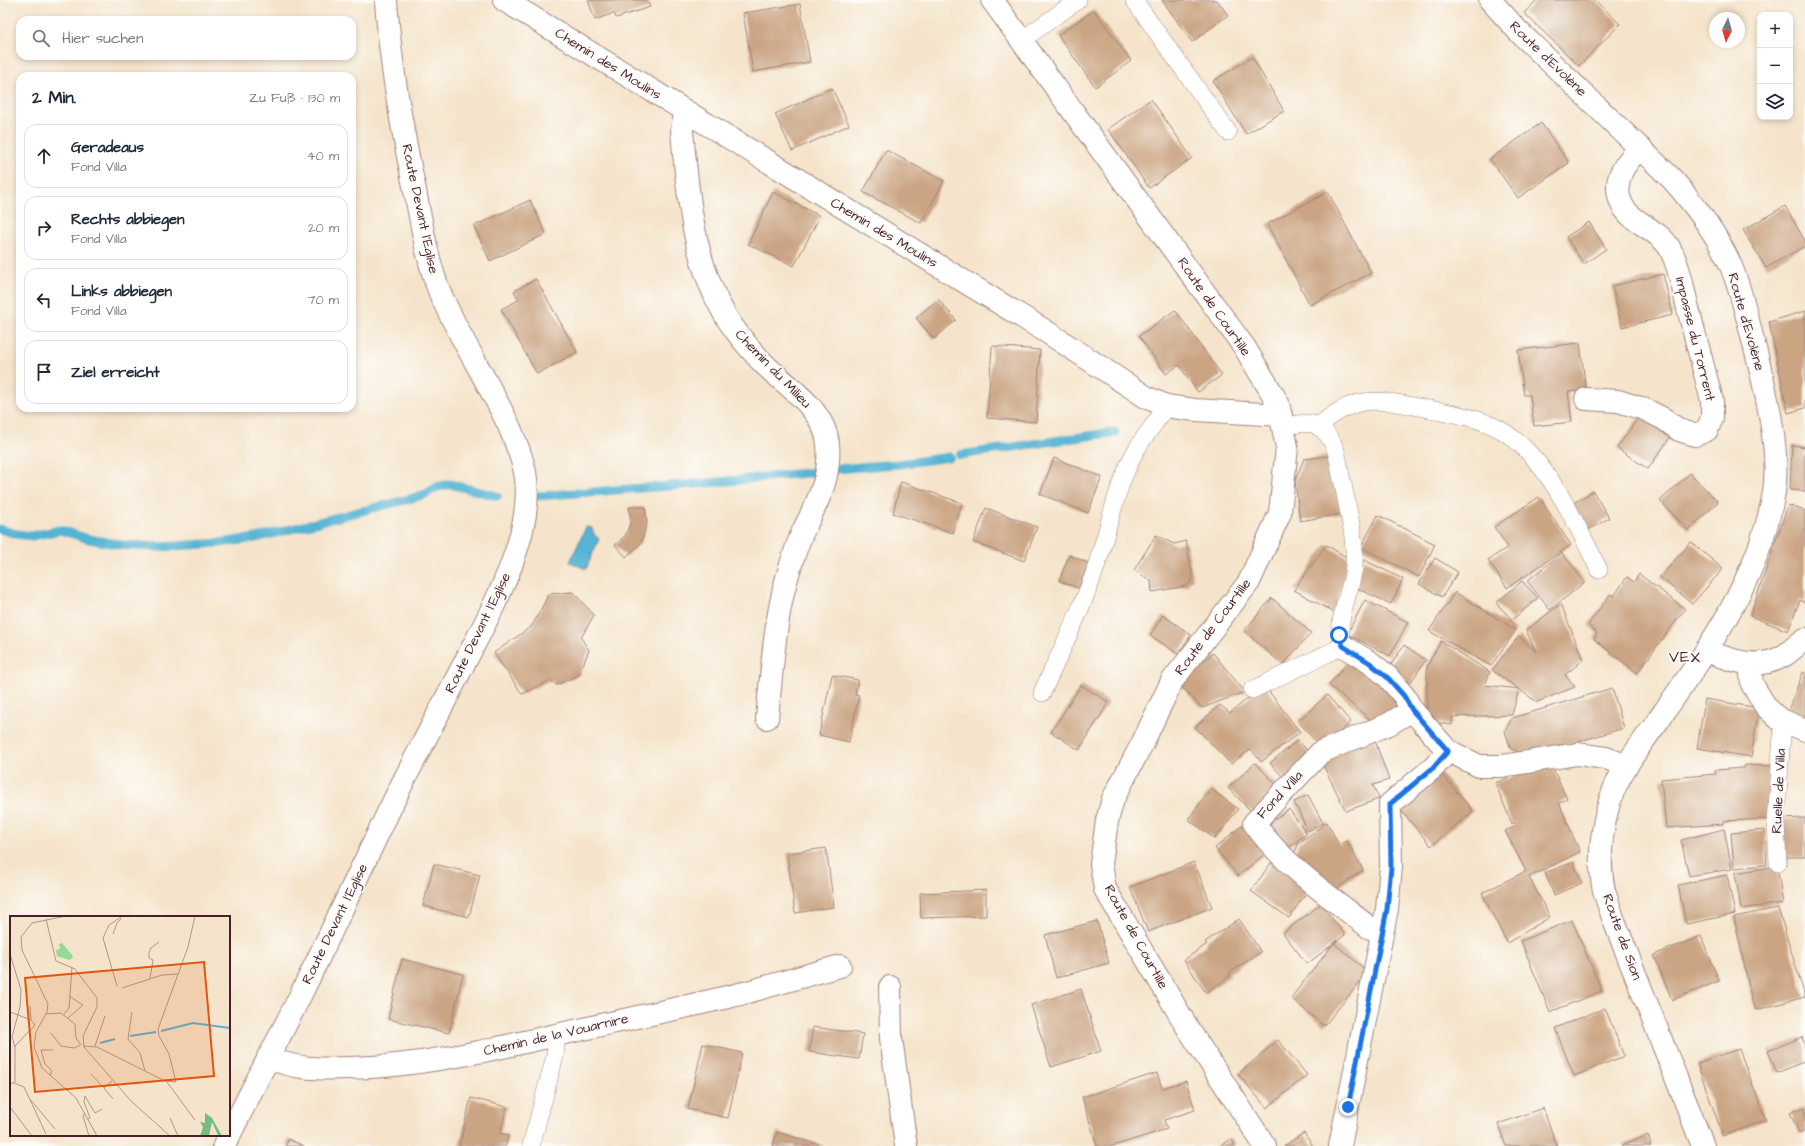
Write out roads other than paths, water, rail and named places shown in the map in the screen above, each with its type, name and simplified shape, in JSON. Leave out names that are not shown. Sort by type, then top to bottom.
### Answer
[{"type":"street","name":"Route Devant l'Eglise","points":[[230,1134],[300,996],[403,783],[496,601],[514,557],[527,502],[526,478],[518,448],[500,406],[463,341],[447,308],[428,259],[408,158],[389,44],[386,0]]},
{"type":"street","name":"Chemin des Moulins","points":[[504,0],[688,114],[1047,332],[1146,397],[1166,406],[1282,420]]},
{"type":"street","name":"Route de Courtille","points":[[992,0],[1245,348],[1278,403],[1287,447],[1280,513],[1249,582],[1172,681],[1142,744],[1113,799],[1107,821],[1100,864],[1105,889],[1189,1030],[1265,1146]]},
{"type":"street","name":"Route d'Evolène","points":[[1490,0],[1518,31],[1672,179],[1691,201],[1712,231],[1730,264],[1741,294],[1762,376],[1775,449],[1774,491],[1762,542],[1739,596],[1707,651]]},
{"type":"street","name":"Chemin du Milieu","points":[[688,114],[683,123],[682,131],[692,220],[703,267],[714,294],[736,332],[764,363],[806,402],[824,430],[828,443],[826,477],[822,493],[794,555],[780,609],[767,718]]},
{"type":"street","name":"Impasse du Torrent","points":[[1586,399],[1618,401],[1644,409],[1664,419],[1679,430],[1695,435],[1707,430],[1712,418],[1712,401],[1678,268],[1668,246],[1656,233],[1629,214],[1621,204],[1618,195],[1620,175],[1630,158],[1640,148]]},
{"type":"street","points":[[1707,651],[1733,661],[1750,664],[1774,660],[1785,655],[1805,639]]},
{"type":"street","points":[[1343,646],[1370,663],[1388,678],[1404,696],[1412,710],[1448,751],[1479,766],[1502,766],[1577,754],[1606,758],[1627,766]]},
{"type":"street","name":"Route de Sion","points":[[1703,1146],[1613,918],[1604,891],[1601,864],[1606,816],[1615,787],[1627,766],[1707,651]]},
{"type":"street","points":[[1750,664],[1752,684],[1766,707],[1783,720],[1805,730]]},
{"type":"street","name":"Fond Villa","points":[[1381,932],[1370,928],[1287,862],[1267,842],[1254,823],[1321,752],[1390,724],[1412,710]]},
{"type":"street","points":[[1340,1146],[1390,887],[1390,804],[1434,767],[1448,751]]},
{"type":"street","name":"Chemin de la Vouarnire","points":[[268,1057],[283,1064],[321,1069],[370,1067],[430,1061],[553,1036],[744,993],[840,966]]},
{"type":"street","points":[[890,987],[891,1038],[906,1146]]},
{"type":"street","name":"Route Devant l'Eglise","points":[[224,1146],[229,1136]]},
{"type":"lane","points":[[1022,40],[1078,0]]},
{"type":"lane","points":[[1134,0],[1228,132]]},
{"type":"lane","points":[[1318,427],[1328,417],[1343,409],[1359,402],[1372,400],[1399,403],[1478,420],[1505,433],[1521,445],[1539,464],[1552,483],[1585,541],[1599,570]]},
{"type":"lane","points":[[1042,693],[1097,564],[1114,504],[1133,455],[1143,436],[1160,417],[1166,406]]},
{"type":"lane","points":[[1252,690],[1343,646],[1339,635],[1354,567],[1354,548],[1336,452],[1329,436],[1318,427],[1309,423],[1282,420]]},
{"type":"lane","name":"Ruelle de Villa","points":[[1778,863],[1776,823],[1783,720]]},
{"type":"lane","points":[[531,1146],[555,1056],[556,1047],[553,1036]]},
{"type":"water","points":[[586,527],[592,528],[594,534],[599,539],[586,569],[570,562]]},
{"type":"waterway","points":[[960,455],[1115,432]]},
{"type":"waterway","points":[[836,469],[898,464],[950,457]]},
{"type":"waterway","points":[[537,496],[708,483],[815,472]]},
{"type":"waterway","points":[[0,529],[16,534],[32,536],[60,530],[89,539],[122,545],[160,547],[219,543],[256,538],[409,499],[426,494],[437,487],[450,484],[497,496]]},
{"type":"district","name":"VEX","points":[[1685,657]]}]
